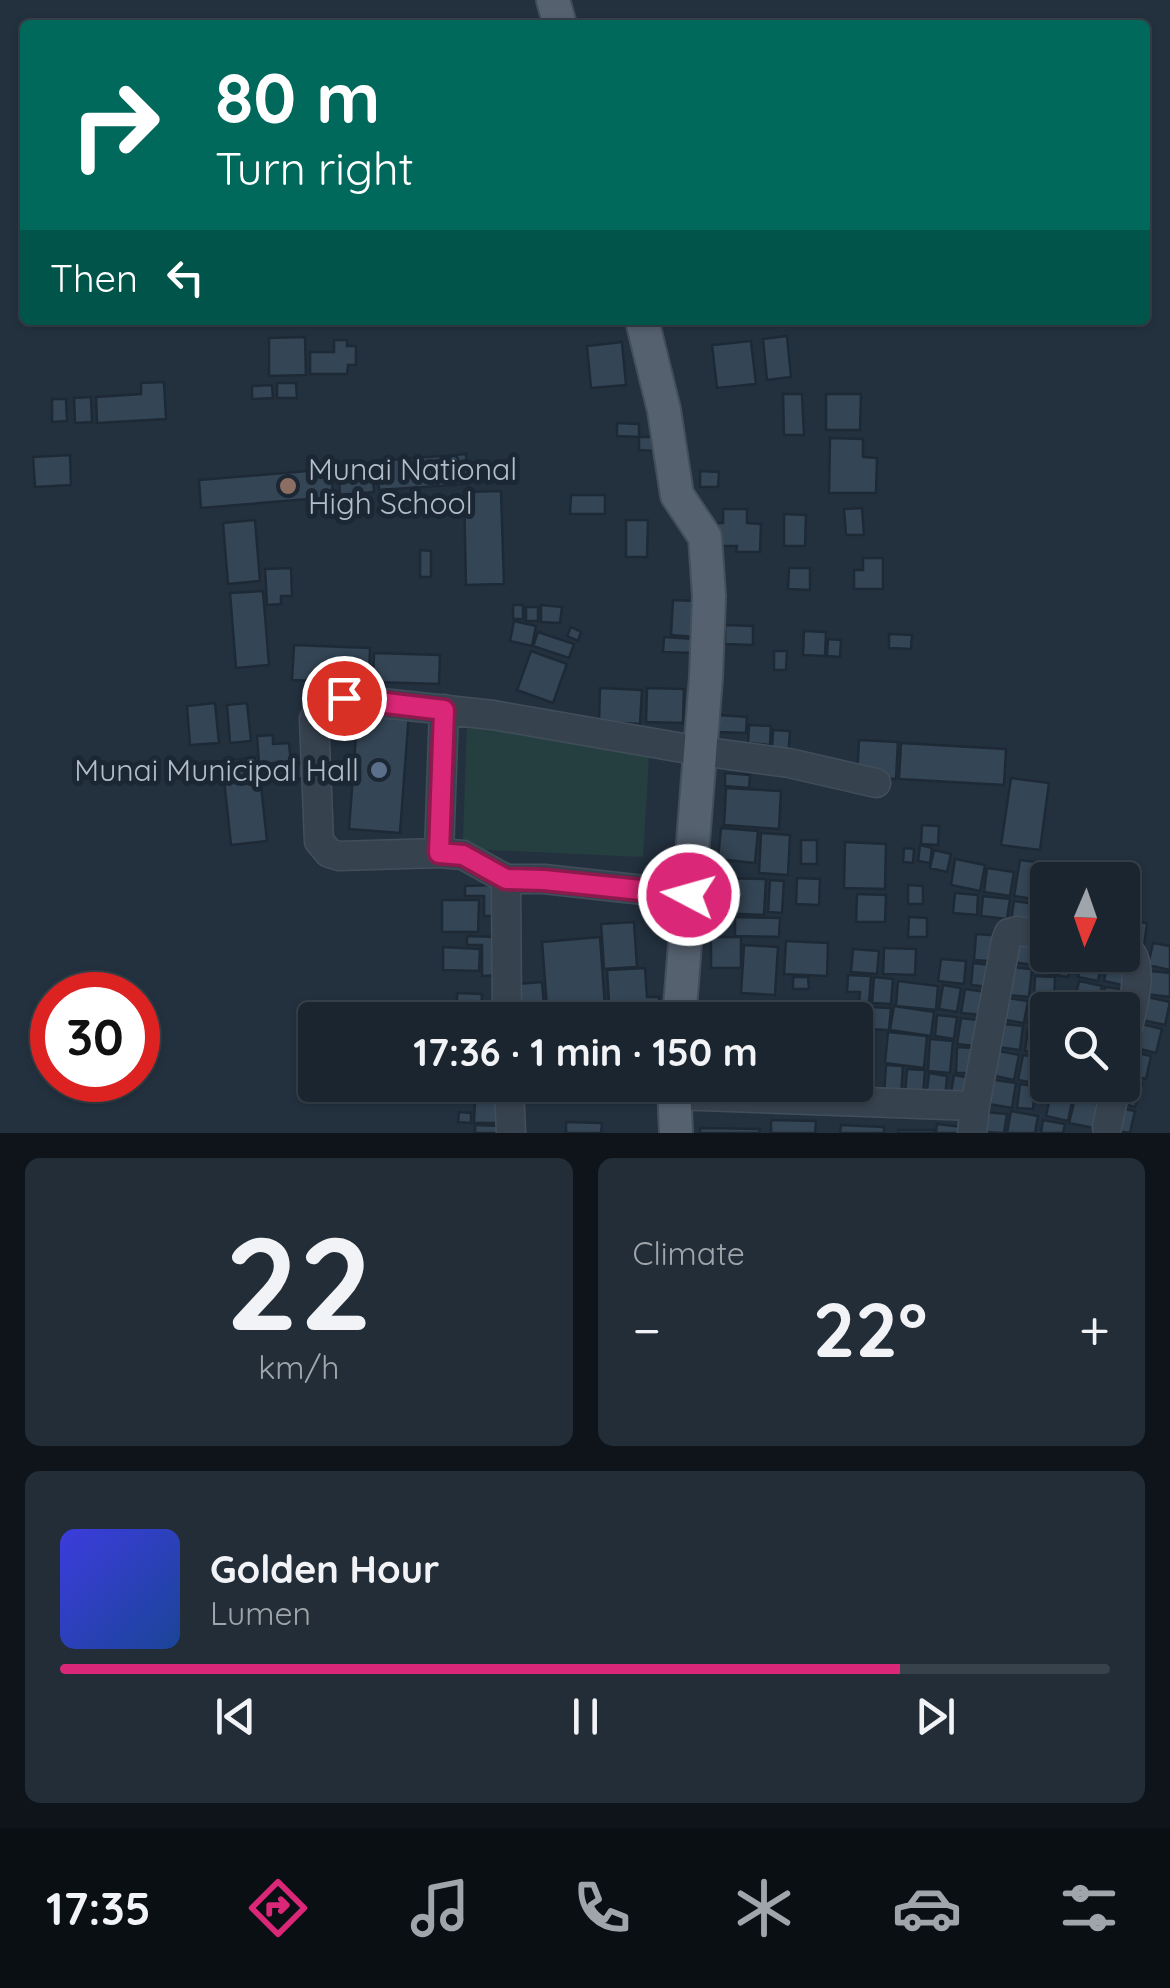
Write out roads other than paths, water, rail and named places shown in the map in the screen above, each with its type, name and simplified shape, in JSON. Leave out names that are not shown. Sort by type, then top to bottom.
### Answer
[{"type":"main road","points":[[643,325],[664,410],[677,495],[704,537],[709,596],[680,1002]]},
{"type":"main road","points":[[674,1102],[676,1133]]},
{"type":"street","points":[[689,895],[506,879],[463,855],[329,853],[319,842],[314,719],[331,700],[344,698],[493,715],[789,763],[876,783]]},
{"type":"street","points":[[439,853],[444,710]]},
{"type":"street","points":[[506,879],[508,1002]]},
{"type":"street","points":[[793,1102],[973,1120],[1009,933],[1030,933]]},
{"type":"street","points":[[510,1102],[511,1133]]},
{"type":"street","points":[[1107,1127],[1112,1102]]},
{"type":"place","name":"Munai National High School","points":[[288,486]]},
{"type":"place","name":"Munai Municipal Hall","points":[[379,770]]}]
